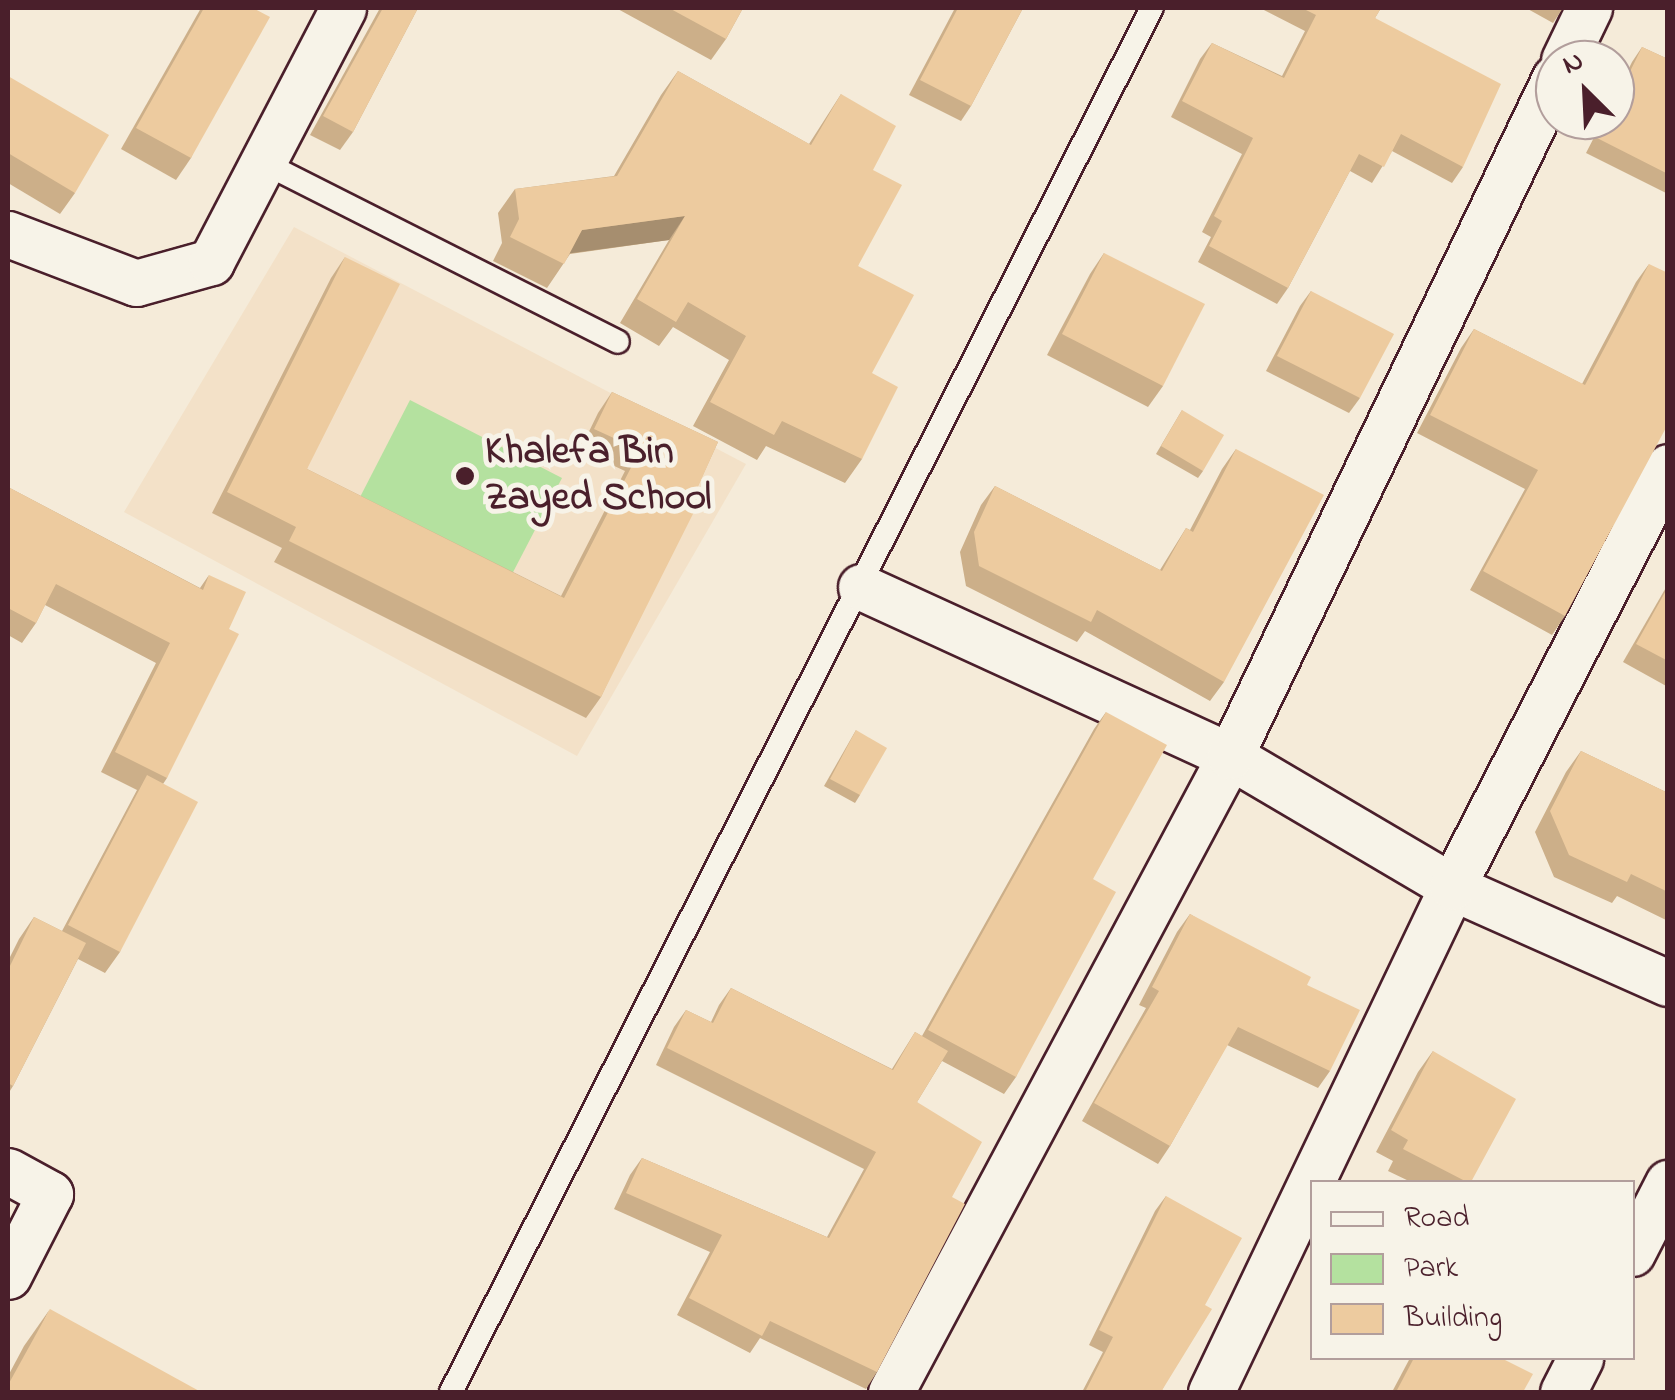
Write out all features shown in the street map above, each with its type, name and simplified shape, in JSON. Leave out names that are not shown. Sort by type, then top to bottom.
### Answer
[{"type":"street","points":[[8,234],[136,283],[210,262],[266,164],[343,8]]},
{"type":"street","points":[[1574,40],[1589,8]]},
{"type":"street","points":[[891,1392],[1230,756],[1535,120]]},
{"type":"street","points":[[1312,1180],[1452,887],[1668,467]]},
{"type":"street","points":[[862,588],[1230,756],[1452,887],[1668,983]]},
{"type":"street","points":[[8,1171],[50,1194],[8,1276]]},
{"type":"street","points":[[1635,1247],[1668,1183]]},
{"type":"street","points":[[1211,1392],[1310,1185]]},
{"type":"street","points":[[1563,1392],[1579,1360]]},
{"type":"lane","points":[[451,1392],[862,588],[1152,8]]},
{"type":"lane","points":[[266,164],[618,342]]},
{"type":"shaded area","points":[[294,227],[746,464],[577,756],[124,512]]},
{"type":"green space","points":[[410,400],[562,478],[510,578],[358,501]]},
{"type":"building","points":[[204,8],[253,8],[270,17],[191,158],[136,128]]},
{"type":"building","points":[[383,8],[418,8],[353,132],[323,116]]},
{"type":"building","points":[[669,8],[743,8],[726,39]]},
{"type":"building","points":[[958,8],[1023,8],[971,106],[920,80]]},
{"type":"building","points":[[1302,8],[1381,8],[1375,18],[1501,84],[1463,167],[1401,134],[1384,167],[1359,154],[1288,288],[1209,246],[1222,221],[1214,216],[1253,138],[1182,101],[1212,43],[1284,78],[1316,15]]},
{"type":"building","points":[[1642,47],[1668,59],[1668,174],[1601,140],[1635,140],[1635,61]]},
{"type":"building","points":[[678,71],[811,145],[841,94],[896,126],[873,170],[902,185],[858,266],[914,295],[872,373],[898,387],[862,459],[782,421],[774,435],[710,402],[746,336],[688,302],[676,322],[637,299],[685,216],[582,230],[564,264],[510,237],[519,219],[515,189],[617,176]]},
{"type":"building","points":[[8,76],[109,135],[75,193],[8,153]]},
{"type":"building","points":[[1104,253],[1205,304],[1163,386],[1062,334]]},
{"type":"building","points":[[345,257],[400,284],[307,469],[564,598],[640,450],[594,429],[612,392],[718,442],[697,489],[704,492],[601,697],[289,541],[296,527],[227,492]]},
{"type":"building","points":[[1649,264],[1668,273],[1668,424],[1565,616],[1483,571],[1538,470],[1430,415],[1474,329],[1585,385]]},
{"type":"building","points":[[1311,291],[1394,334],[1360,398],[1277,356]]},
{"type":"building","points":[[1182,410],[1224,435],[1203,471],[1161,446]]},
{"type":"building","points":[[1236,449],[1324,495],[1224,682],[1097,610],[1091,622],[979,566],[974,532],[995,486],[1162,571],[1186,528],[1193,532]]},
{"type":"building","points":[[8,487],[203,590],[209,575],[246,592],[229,629],[239,634],[167,778],[115,752],[170,643],[56,584],[36,623],[8,608]]},
{"type":"building","points":[[1668,587],[1668,661],[1636,644]]},
{"type":"building","points":[[1106,712],[1167,745],[1093,879],[1116,892],[1016,1077],[928,1030]]},
{"type":"building","points":[[856,730],[887,748],[860,795],[830,779]]},
{"type":"building","points":[[1581,751],[1668,793],[1668,892],[1631,874],[1627,882],[1569,855],[1550,811]]},
{"type":"building","points":[[147,775],[198,802],[120,952],[68,925]]},
{"type":"building","points":[[1190,914],[1311,977],[1307,985],[1360,1010],[1330,1071],[1238,1027],[1170,1146],[1094,1103],[1159,991],[1152,987]]},
{"type":"building","points":[[34,917],[86,943],[13,1086],[8,1083],[8,970]]},
{"type":"building","points":[[731,988],[893,1070],[915,1032],[948,1051],[917,1102],[982,1142],[952,1197],[965,1204],[877,1372],[770,1321],[762,1336],[689,1298],[722,1235],[626,1193],[642,1158],[829,1238],[876,1152],[667,1048],[686,1010],[713,1023]]},
{"type":"building","points":[[1433,1051],[1516,1099],[1472,1180],[1463,1180],[1403,1149],[1408,1140],[1391,1130]]},
{"type":"building","points":[[1166,1196],[1242,1238],[1205,1305],[1212,1309],[1161,1392],[1085,1392],[1113,1337],[1099,1330]]},
{"type":"building","points":[[50,1309],[201,1392],[8,1392],[8,1385]]},
{"type":"building","points":[[1413,1360],[1505,1360],[1533,1374],[1523,1392],[1396,1392]]},
{"type":"place","name":"Khalefa Bin Zayed School","points":[[465,476]]}]
